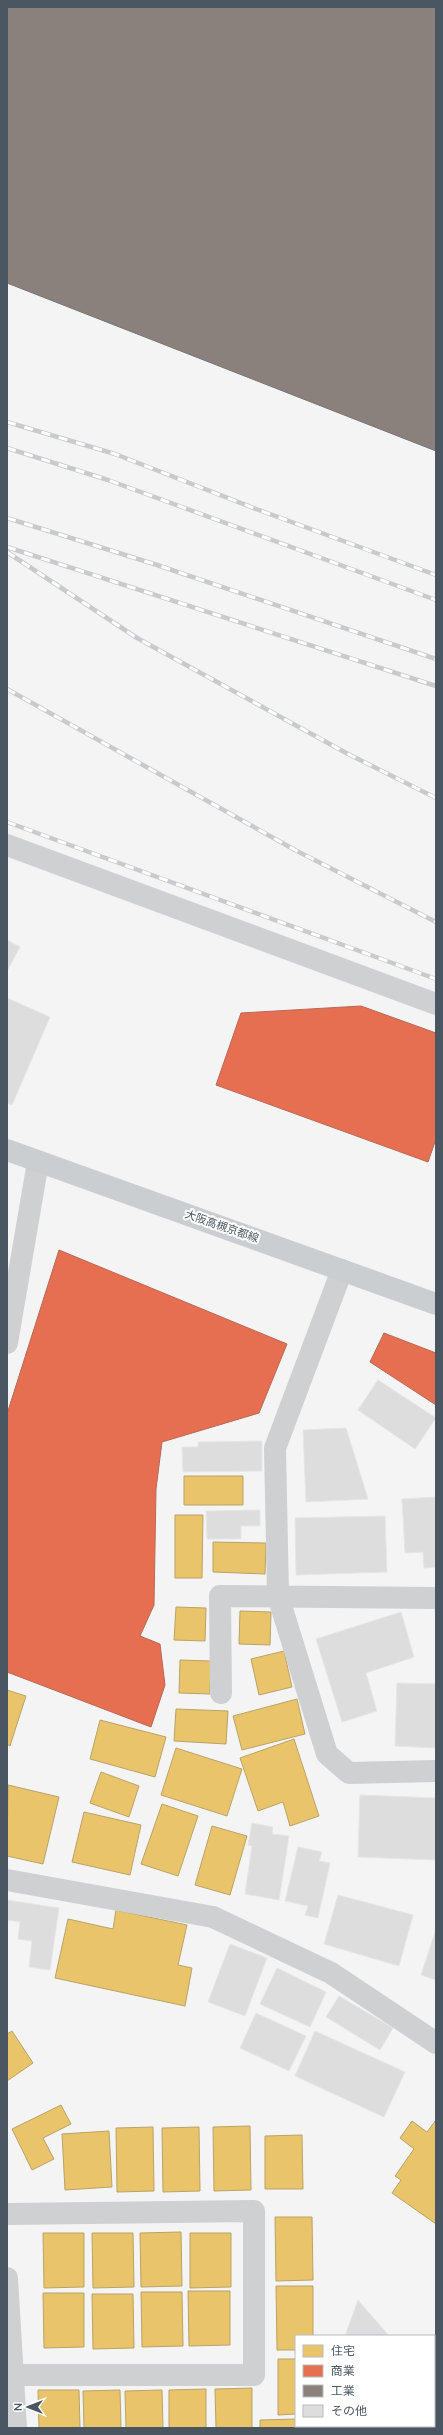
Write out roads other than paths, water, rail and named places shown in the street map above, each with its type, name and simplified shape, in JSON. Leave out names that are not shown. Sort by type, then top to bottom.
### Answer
[{"type":"main road","name":"大阪高槻京都線","points":[[7,1150],[436,1304]]},
{"type":"street","points":[[7,845],[436,1004]]},
{"type":"street","points":[[7,1343],[38,1162]]},
{"type":"street","points":[[342,1270],[275,1448],[278,1596],[327,1754],[349,1773],[436,1771]]},
{"type":"street","points":[[221,1693],[220,1596],[436,1598]]},
{"type":"street","points":[[7,1880],[213,1917],[331,1973],[436,2043]]},
{"type":"street","points":[[7,2214],[254,2211],[254,2375],[13,2375]]},
{"type":"street","points":[[7,2278],[16,2428]]},
{"type":"railway","points":[[7,422],[115,454],[256,509],[436,575]]},
{"type":"railway","points":[[7,448],[108,480],[436,600]]},
{"type":"railway","points":[[7,518],[154,564],[436,659]]},
{"type":"railway","points":[[7,547],[436,686]]},
{"type":"railway","points":[[7,552],[137,638],[348,754],[436,798]]},
{"type":"railway","points":[[7,689],[295,850],[436,922]]},
{"type":"railway","points":[[7,822],[436,979]]}]
